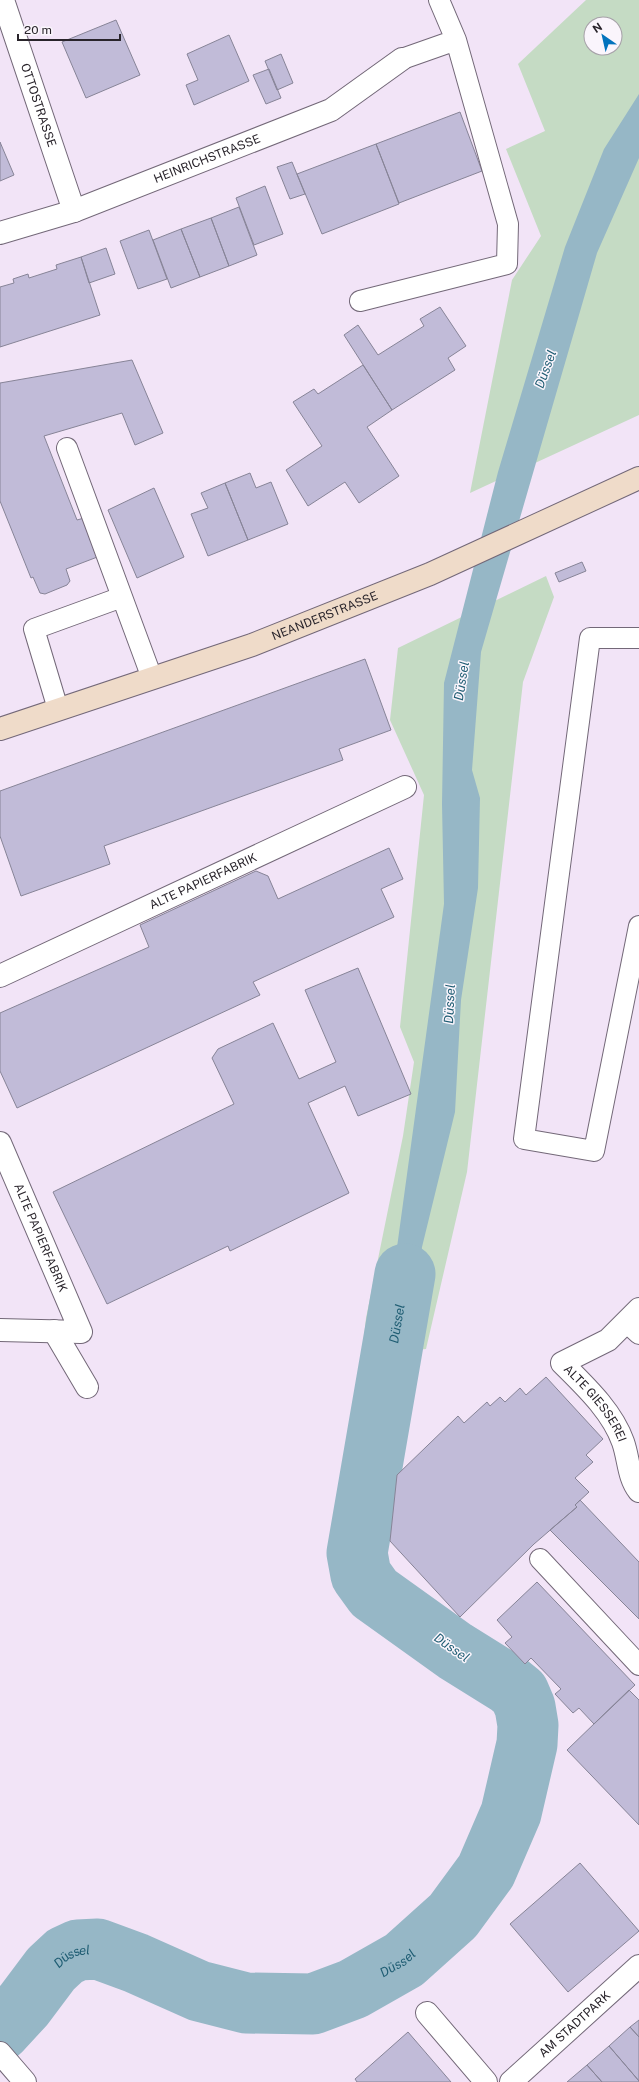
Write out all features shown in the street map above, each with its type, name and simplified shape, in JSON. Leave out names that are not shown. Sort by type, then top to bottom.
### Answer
[{"type":"main road","name":"NEANDERSTRASSE","points":[[0,728],[252,645],[430,574],[639,478]]},
{"type":"street","name":"OTTOSTRASSE","points":[[3,0],[74,211]]},
{"type":"street","name":"HEINRICHSTRASSE","points":[[0,233],[74,211],[331,110],[402,59]]},
{"type":"street","name":"ALTE PAPIERFABRIK","points":[[0,976],[405,787]]},
{"type":"street","name":"ALTE PAPIERFABRIK","points":[[0,1143],[81,1332],[54,1331]]},
{"type":"street","name":"ALTE GIESSEREI","points":[[635,1322],[608,1340],[562,1362],[587,1388],[612,1420],[623,1442],[630,1476],[639,1491]]},
{"type":"street","points":[[0,1330],[54,1331],[87,1387]]},
{"type":"street","name":"AM STADTPARK","points":[[511,2082],[639,1966]]},
{"type":"street","points":[[427,2013],[486,2082]]},
{"type":"street","points":[[0,2053],[25,2082]]},
{"type":"lane","points":[[360,301],[507,264],[508,224],[456,40],[439,0]]},
{"type":"lane","points":[[402,59],[456,40]]},
{"type":"lane","points":[[67,448],[152,678]]},
{"type":"lane","points":[[58,710],[34,629],[122,597]]},
{"type":"lane","points":[[639,638],[590,638],[524,1139],[594,1151],[639,926]]},
{"type":"lane","points":[[540,1559],[639,1665]]},
{"type":"green space","points":[[586,0],[639,0],[639,415],[470,493],[512,280],[541,236],[506,149],[545,131],[518,64]]},
{"type":"green space","points":[[546,576],[554,597],[523,682],[467,1172],[426,1349],[362,1355],[366,1318],[403,1136],[414,1062],[400,1027],[424,795],[390,720],[398,648]]},
{"type":"water","points":[[639,94],[639,158],[597,253],[481,652],[472,770],[480,798],[478,888],[461,1000],[455,1112],[422,1247],[405,1358],[382,1357],[444,904],[442,804],[444,683],[498,472],[565,247],[604,149]]},
{"type":"building","points":[[116,20],[140,75],[86,98],[62,42]]},
{"type":"building","points":[[229,35],[249,81],[194,105],[186,85],[198,80],[187,54]]},
{"type":"building","points":[[281,54],[293,83],[277,90],[265,61]]},
{"type":"building","points":[[269,69],[281,98],[266,104],[253,75]]},
{"type":"building","points":[[460,112],[482,171],[399,203],[376,144]]},
{"type":"building","points":[[0,142],[14,175],[0,181]]},
{"type":"building","points":[[376,144],[399,204],[322,234],[297,174]]},
{"type":"building","points":[[292,162],[305,194],[290,199],[277,167]]},
{"type":"building","points":[[265,186],[283,234],[254,245],[236,198]]},
{"type":"building","points":[[239,207],[257,255],[229,266],[211,218]]},
{"type":"building","points":[[211,218],[229,266],[200,277],[181,229]]},
{"type":"building","points":[[181,229],[200,277],[171,288],[153,240]]},
{"type":"building","points":[[149,230],[167,279],[138,289],[120,241]]},
{"type":"building","points":[[106,248],[115,274],[89,283],[81,257]]},
{"type":"building","points":[[81,257],[100,315],[0,347],[0,287],[14,283],[13,279],[28,274],[29,278],[57,269],[56,265]]},
{"type":"building","points":[[440,307],[466,346],[448,358],[455,370],[392,410],[344,335],[358,325],[378,355],[424,326],[420,319]]},
{"type":"building","points":[[132,360],[163,433],[135,445],[122,413],[44,436],[77,520],[84,518],[100,556],[66,569],[70,581],[67,585],[45,594],[40,593],[33,577],[31,578],[0,501],[0,383]]},
{"type":"building","points":[[363,365],[392,410],[367,427],[399,476],[359,503],[345,482],[308,506],[286,470],[322,446],[293,402],[314,389],[318,394]]},
{"type":"building","points":[[250,473],[256,488],[271,482],[288,524],[248,540],[225,483]]},
{"type":"building","points":[[225,483],[248,540],[208,556],[191,514],[208,508],[201,493]]},
{"type":"building","points":[[154,488],[184,557],[137,578],[108,510]]},
{"type":"building","points":[[582,562],[586,571],[559,582],[555,573]]},
{"type":"building","points":[[365,659],[391,730],[339,749],[343,760],[104,846],[110,864],[21,896],[0,836],[0,791]]},
{"type":"building","points":[[389,848],[403,879],[381,889],[394,917],[253,982],[260,995],[17,1108],[0,1071],[0,1013],[149,947],[140,925],[256,871],[268,876],[278,899]]},
{"type":"building","points":[[358,968],[411,1094],[358,1116],[345,1086],[308,1103],[349,1193],[230,1251],[228,1246],[107,1304],[53,1192],[234,1104],[212,1058],[218,1049],[273,1023],[299,1079],[336,1062],[305,990]]},
{"type":"building","points":[[546,1377],[603,1439],[586,1455],[593,1462],[575,1478],[589,1492],[575,1505],[577,1507],[534,1544],[460,1617],[390,1541],[397,1475],[458,1416],[464,1423],[487,1402],[490,1406],[500,1397],[505,1402],[520,1388],[526,1395]]},
{"type":"building","points":[[580,1500],[639,1562],[639,1619],[550,1530],[577,1507],[575,1505]]},
{"type":"building","points":[[537,1582],[635,1685],[594,1724],[579,1708],[573,1713],[555,1694],[561,1689],[531,1658],[525,1664],[505,1643],[512,1637],[497,1620]]},
{"type":"building","points":[[629,1690],[639,1700],[639,1825],[567,1750]]},
{"type":"building","points":[[580,1863],[639,1931],[568,1992],[510,1924]]},
{"type":"building","points":[[639,2020],[639,2037],[630,2027]]},
{"type":"building","points":[[630,2027],[639,2037],[639,2081],[609,2046]]},
{"type":"building","points":[[408,2032],[451,2082],[357,2082],[355,2079]]},
{"type":"building","points":[[609,2046],[639,2082],[602,2082],[587,2065]]},
{"type":"building","points":[[587,2065],[602,2082],[567,2082]]},
{"type":"waterway","name":"Düssel","points":[[0,2031],[24,2005],[51,1969],[65,1956],[78,1950],[98,1949],[136,1963],[199,1991],[246,2003],[313,2004],[353,1989],[404,1960],[453,1916],[486,1871],[511,1813],[527,1744],[528,1725],[525,1707],[519,1693],[508,1684],[455,1651],[374,1593],[361,1575],[357,1553],[405,1274]]}]
